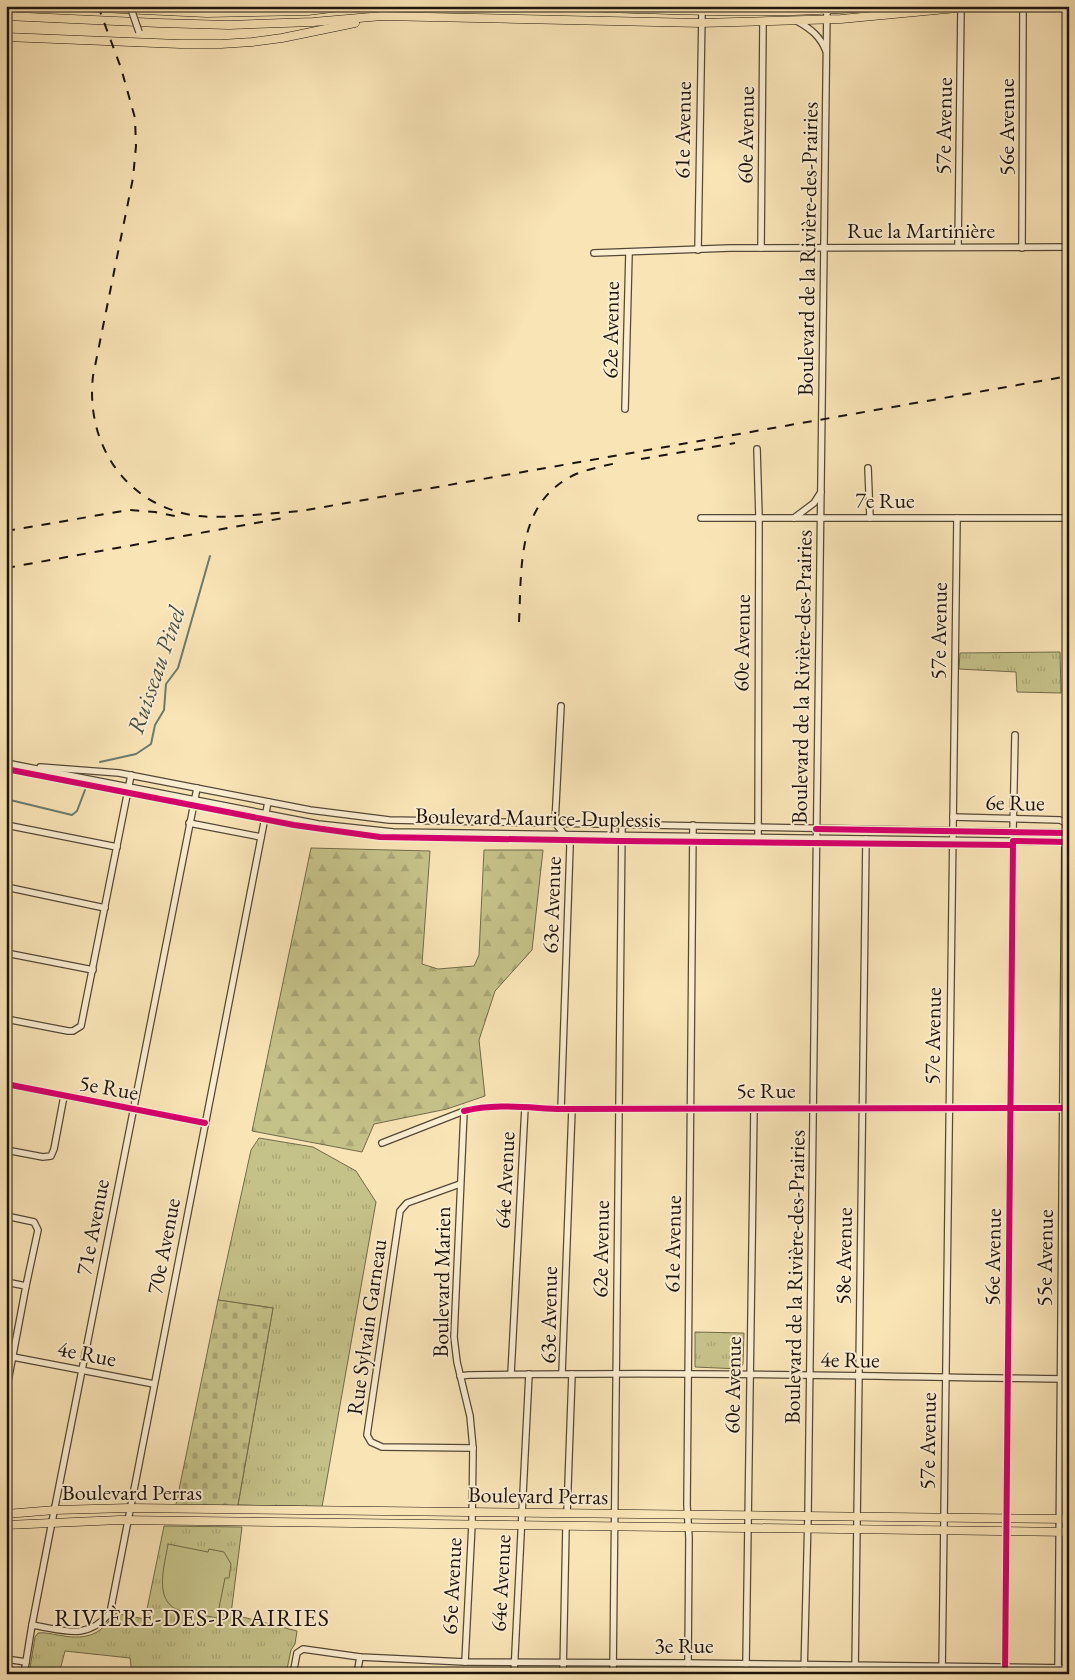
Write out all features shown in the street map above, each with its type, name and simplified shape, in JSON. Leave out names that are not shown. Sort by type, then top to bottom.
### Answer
[{"type":"main road","points":[[58,6],[207,13],[308,11],[348,6]]},
{"type":"main road","points":[[553,6],[702,12],[878,6]]},
{"type":"main road","points":[[6,16],[229,24],[313,22],[382,16],[701,23],[827,20],[978,6]]},
{"type":"main road","points":[[6,37],[201,44],[252,42],[327,29],[382,16]]},
{"type":"main road","name":"Boulevard Perras","points":[[6,1514],[55,1510],[130,1508],[1069,1520]]},
{"type":"main road","name":"Boulevard Perras","points":[[6,1525],[128,1520],[1069,1532]]},
{"type":"street","points":[[130,6],[143,42]]},
{"type":"street","points":[[793,10],[804,6]]},
{"type":"street","name":"56e Avenue","points":[[1022,248],[1023,6]]},
{"type":"street","name":"57e Avenue","points":[[958,247],[962,7]]},
{"type":"street","name":"Boulevard de la Rivière-des-Prairies","points":[[804,1674],[808,1529],[827,8]]},
{"type":"street","name":"61e Avenue","points":[[698,250],[702,12]]},
{"type":"street","points":[[795,20],[822,40],[827,55]]},
{"type":"street","name":"60e Avenue","points":[[761,248],[763,22]]},
{"type":"street","name":"Rue la Martinière","points":[[594,253],[761,248],[1069,248]]},
{"type":"street","name":"62e Avenue","points":[[625,409],[629,253]]},
{"type":"street","name":"60e Avenue","points":[[757,449],[759,518],[758,838]]},
{"type":"street","points":[[868,468],[870,518]]},
{"type":"street","name":"Boulevard de la Rivière-des-Prairies","points":[[793,518],[814,503],[822,490]]},
{"type":"street","name":"7e Rue","points":[[701,518],[1069,518]]},
{"type":"street","name":"57e Avenue","points":[[942,1674],[957,518]]},
{"type":"street","points":[[1069,659],[1069,757]]},
{"type":"street","name":"63e Avenue","points":[[561,706],[555,823],[569,840],[570,846],[561,1109]]},
{"type":"street","points":[[1013,832],[1015,735]]},
{"type":"street","name":"Boulevard Maurice-Duplessis","points":[[6,763],[318,824],[370,831],[1067,842]]},
{"type":"street","name":"Boulevard Maurice-Duplessis","points":[[13,765],[131,775],[268,802],[371,819],[433,822],[758,826],[816,829],[1068,833]]},
{"type":"street","points":[[6,1019],[68,1031],[77,1029],[82,1021],[131,775]]},
{"type":"street","name":"71e Avenue","points":[[24,1674],[52,1522],[197,788]]},
{"type":"street","name":"70e Avenue","points":[[32,1625],[84,1632],[103,1621],[110,1613],[268,802]]},
{"type":"street","name":"6e Rue","points":[[953,817],[1060,820],[1066,824],[1068,833]]},
{"type":"street","points":[[370,831],[371,819]]},
{"type":"street","points":[[189,823],[261,837]]},
{"type":"street","name":"62e Avenue","points":[[613,1674],[622,824]]},
{"type":"street","points":[[6,825],[116,847]]},
{"type":"street","name":"61e Avenue","points":[[688,1663],[687,1515],[693,825]]},
{"type":"street","name":"58e Avenue","points":[[856,1674],[866,839]]},
{"type":"street","name":"56e Avenue","points":[[1005,1670],[1013,841]]},
{"type":"street","name":"55e Avenue","points":[[1058,1671],[1058,1519],[1066,1108],[1067,842]]},
{"type":"street","points":[[6,887],[105,908]]},
{"type":"street","points":[[6,953],[93,970]]},
{"type":"street","name":"5e Rue","points":[[6,1084],[205,1122]]},
{"type":"street","points":[[6,1150],[51,1156],[64,1096]]},
{"type":"street","name":"5e Rue","points":[[382,1143],[473,1109],[525,1107],[561,1109],[1066,1108]]},
{"type":"street","name":"64e Avenue","points":[[511,1374],[525,1107]]},
{"type":"street","name":"60e Avenue","points":[[746,1664],[754,1108]]},
{"type":"street","name":"63e Avenue","points":[[567,1513],[572,1374],[562,1374],[572,1109]]},
{"type":"street","name":"Boulevard Marien","points":[[464,1111],[454,1337],[460,1376],[470,1416],[473,1448],[472,1512]]},
{"type":"street","name":"Rue Sylvain Garneau","points":[[460,1184],[406,1203],[400,1211],[367,1435],[372,1442],[382,1446],[473,1448]]},
{"type":"street","points":[[6,1216],[31,1221],[37,1227],[38,1235],[26,1286],[6,1392]]},
{"type":"street","points":[[6,1282],[26,1286]]},
{"type":"street","name":"4e Rue","points":[[13,1357],[154,1384]]},
{"type":"street","name":"4e Rue","points":[[572,1374],[688,1373],[1069,1379]]},
{"type":"street","name":"64e Avenue","points":[[514,1674],[529,1374]]},
{"type":"street","points":[[460,1376],[562,1374]]},
{"type":"street","name":"65e Avenue","points":[[465,1662],[472,1512]]},
{"type":"street","points":[[562,1674],[566,1526]]},
{"type":"street","name":"3e Rue","points":[[293,1674],[299,1650],[305,1649],[360,1657],[465,1662],[688,1663],[1058,1671],[1069,1668]]},
{"type":"street","points":[[357,1674],[360,1657]]},
{"type":"street","points":[[6,1659],[26,1662]]},
{"type":"green space","points":[[1060,652],[1061,693],[1017,692],[1016,672],[959,669],[960,653]]},
{"type":"green space","points":[[311,848],[430,851],[422,964],[438,969],[474,966],[479,955],[484,850],[543,850],[532,950],[495,991],[479,1040],[485,1096],[447,1109],[374,1124],[362,1152],[252,1131]]},
{"type":"green space","points":[[259,1138],[313,1147],[356,1171],[376,1202],[322,1507],[238,1505],[273,1308],[218,1300],[251,1150]]},
{"type":"green space","points":[[218,1300],[273,1308],[237,1510],[175,1509]]},
{"type":"green space","points":[[695,1332],[744,1333],[743,1364],[740,1369],[695,1367]]},
{"type":"green space","points":[[164,1526],[242,1527],[231,1614],[297,1631],[286,1674],[132,1674],[130,1658],[65,1651],[59,1674],[29,1674],[35,1637],[38,1633],[83,1637],[97,1632],[109,1621],[114,1613],[145,1619]]},
{"type":"green space","points":[[168,1544],[208,1552],[209,1549],[224,1552],[231,1564],[229,1578],[225,1578],[217,1618],[178,1610],[170,1605],[165,1598],[162,1581]]},
{"type":"waterway","name":"Ruisseau Pinel","points":[[100,762],[136,754],[151,744],[155,725],[164,710],[166,684],[178,668],[210,556]]},
{"type":"waterway","name":"Ruisseau Pinel","points":[[6,799],[72,815],[77,811],[85,790]]},
{"type":"railway","points":[[98,6],[121,68],[135,118],[136,146],[133,178],[93,376],[92,401],[96,426],[104,448],[116,469],[131,486],[151,500],[173,510],[210,517],[301,511],[1069,376]]},
{"type":"railway","points":[[641,459],[735,443]]},
{"type":"railway","points":[[519,622],[521,579],[526,538],[532,518],[542,501],[556,486],[576,474],[617,463]]},
{"type":"railway","points":[[6,531],[129,510],[175,516]]},
{"type":"railway","points":[[6,568],[289,517]]},
{"type":"cycle path","points":[[6,769],[294,825],[380,837],[1013,845]]},
{"type":"cycle path","points":[[816,829],[1069,833]]},
{"type":"cycle path","points":[[1005,1674],[1013,841],[1069,842]]},
{"type":"cycle path","points":[[6,1084],[205,1123]]},
{"type":"cycle path","points":[[464,1111],[488,1107],[561,1109],[1069,1108]]},
{"type":"district","name":"RIVIÈRE-DES-PRAIRIES","points":[[192,1618]]}]
